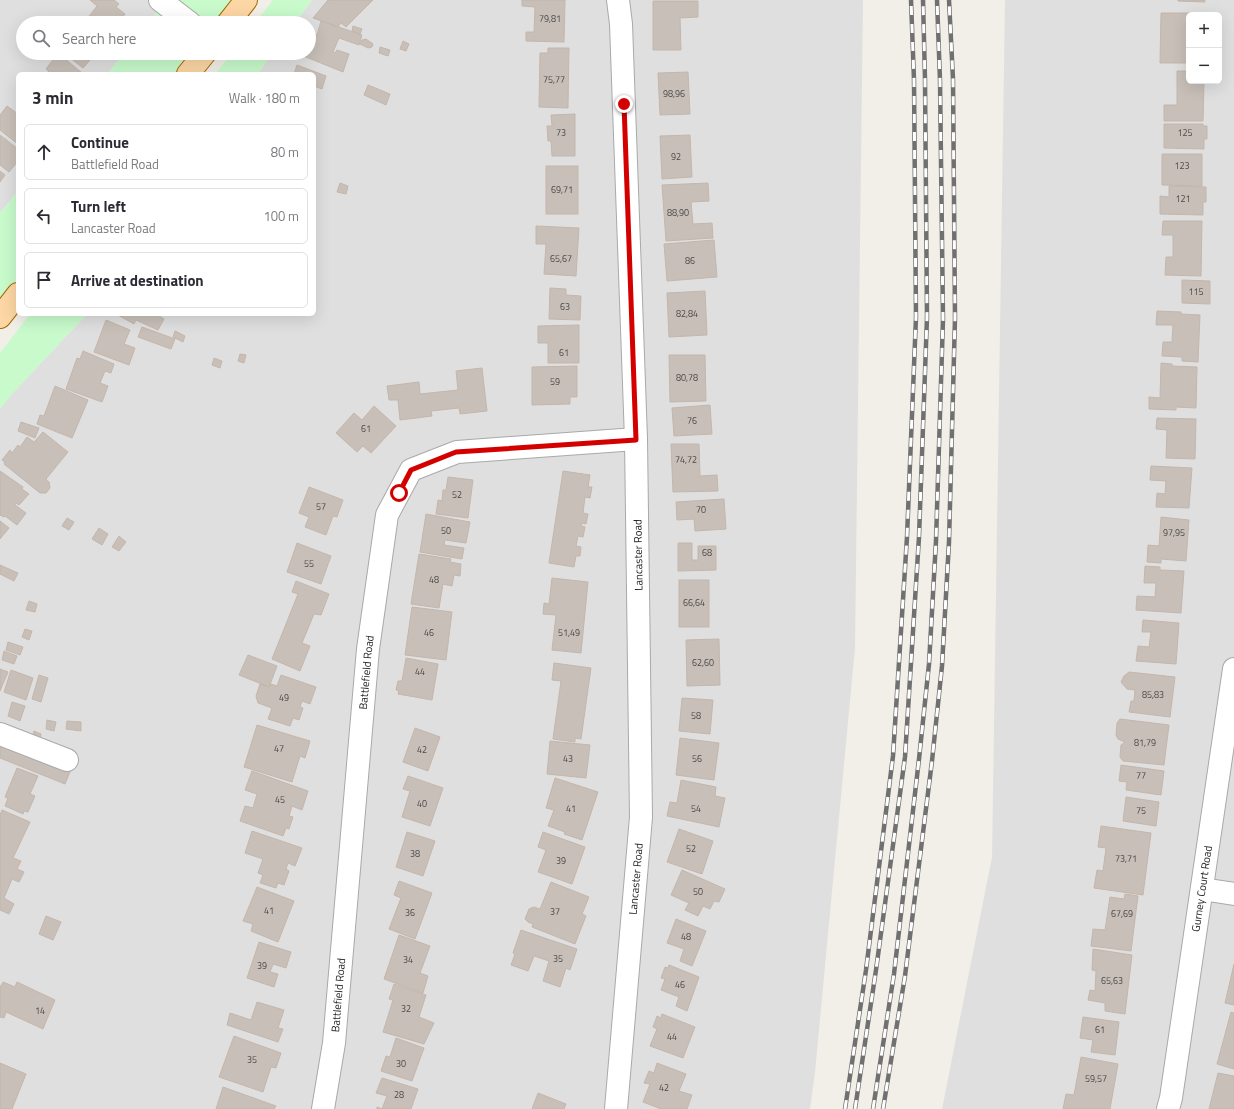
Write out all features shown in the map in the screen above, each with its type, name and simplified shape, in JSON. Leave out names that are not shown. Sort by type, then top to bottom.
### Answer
[{"type":"main road","points":[[233,16],[246,0]]},
{"type":"main road","points":[[190,72],[199,60]]},
{"type":"main road","points":[[0,317],[16,297]]},
{"type":"street","points":[[160,0],[181,16]]},
{"type":"street","name":"Lancaster Road","points":[[616,1109],[641,817],[636,440],[621,24],[618,0]]},
{"type":"street","name":"Battlefield Road","points":[[323,1109],[334,1043],[368,649],[387,515],[411,470],[456,452],[636,440]]},
{"type":"street","name":"Gurney Court Road","points":[[1168,1109],[1171,1098],[1234,669]]},
{"type":"street","points":[[0,734],[67,760]]},
{"type":"street","points":[[1202,889],[1234,894]]},
{"type":"shaded area","points":[[0,0],[168,0],[154,16],[16,16],[16,60],[118,60],[109,72],[16,72],[16,193],[0,213]]},
{"type":"shaded area","points":[[312,0],[863,0],[855,648],[815,1072],[810,1109],[0,1109],[0,409],[12,394],[85,316],[316,316],[316,72],[259,72],[267,60],[316,60],[316,16],[300,16]]},
{"type":"shaded area","points":[[1005,0],[1234,0],[1234,1109],[942,1109],[992,857]]},
{"type":"green space","points":[[168,0],[242,0],[231,16],[183,16]]},
{"type":"green space","points":[[273,0],[312,0],[300,16],[260,16]]},
{"type":"green space","points":[[159,10],[168,16],[154,16]]},
{"type":"green space","points":[[118,60],[190,60],[181,72],[109,72]]},
{"type":"green space","points":[[226,60],[267,60],[259,72],[217,72]]},
{"type":"green space","points":[[16,193],[16,280],[0,299],[0,213]]},
{"type":"green space","points":[[28,316],[85,316],[12,394],[0,409],[0,353]]},
{"type":"building","points":[[90,0],[114,0],[119,4],[116,7],[125,14],[123,16],[89,16],[97,6]]},
{"type":"building","points":[[328,0],[373,0],[346,27],[341,23],[338,27],[316,19],[316,16],[315,16]]},
{"type":"building","points":[[522,0],[565,0],[564,42],[526,41],[526,32],[534,32],[535,7],[522,6]]},
{"type":"building","points":[[1205,0],[1205,2],[1178,1]]},
{"type":"building","points":[[653,1],[698,1],[698,17],[680,18],[681,50],[653,50]]},
{"type":"building","points":[[1161,13],[1186,13],[1186,63],[1160,63]]},
{"type":"building","points":[[321,21],[362,35],[359,45],[339,38],[333,52],[335,53],[337,50],[349,54],[343,72],[313,60],[316,60],[317,35]]},
{"type":"building","points":[[353,26],[362,29],[360,34],[352,31]]},
{"type":"building","points":[[366,39],[373,44],[372,47],[368,48],[360,44],[362,40]]},
{"type":"building","points":[[403,41],[409,44],[406,51],[400,49]]},
{"type":"building","points":[[380,47],[390,50],[388,56],[379,53]]},
{"type":"building","points":[[548,48],[569,48],[568,108],[539,107],[540,53],[548,53]]},
{"type":"building","points":[[53,60],[66,60],[81,72],[49,72],[46,69]]},
{"type":"building","points":[[73,60],[90,60],[83,68]]},
{"type":"building","points":[[297,65],[315,72],[295,72]]},
{"type":"building","points":[[1177,71],[1186,71],[1186,84],[1204,84],[1203,121],[1164,121],[1164,105],[1177,105]]},
{"type":"building","points":[[316,72],[326,76],[322,89],[316,87]]},
{"type":"building","points":[[688,72],[690,114],[660,115],[658,73]]},
{"type":"building","points":[[368,85],[390,94],[386,105],[364,95]]},
{"type":"building","points":[[7,106],[16,113],[16,142],[0,130],[0,115]]},
{"type":"building","points":[[575,114],[575,156],[552,156],[551,141],[548,141],[547,126],[552,126],[551,115]]},
{"type":"building","points":[[1164,124],[1203,124],[1203,126],[1207,126],[1207,139],[1204,139],[1204,149],[1164,148]]},
{"type":"building","points":[[0,135],[16,147],[16,163],[9,172],[0,165]]},
{"type":"building","points":[[690,135],[692,177],[662,179],[660,136]]},
{"type":"building","points":[[1162,154],[1202,154],[1202,186],[1162,185]]},
{"type":"building","points":[[546,166],[578,166],[578,214],[546,214]]},
{"type":"building","points":[[0,171],[5,175],[0,182]]},
{"type":"building","points":[[340,183],[348,186],[346,194],[337,192]]},
{"type":"building","points":[[708,183],[709,201],[691,202],[693,224],[712,223],[713,238],[666,241],[662,185]]},
{"type":"building","points":[[1169,186],[1206,187],[1206,202],[1203,202],[1203,215],[1160,214],[1160,196],[1169,197]]},
{"type":"building","points":[[1163,221],[1202,221],[1201,276],[1165,275],[1166,257],[1173,257],[1173,235],[1162,235]]},
{"type":"building","points":[[536,226],[579,228],[576,276],[544,274],[546,244],[536,244]]},
{"type":"building","points":[[714,240],[717,277],[667,281],[664,244]]},
{"type":"building","points":[[1182,280],[1210,281],[1210,304],[1182,303]]},
{"type":"building","points":[[550,288],[566,289],[566,295],[581,296],[580,320],[549,319]]},
{"type":"building","points":[[705,291],[707,335],[669,337],[667,293]]},
{"type":"building","points":[[1157,311],[1181,312],[1181,314],[1200,315],[1198,362],[1182,361],[1182,357],[1162,356],[1163,342],[1172,342],[1173,325],[1156,325]]},
{"type":"building","points":[[120,316],[159,316],[164,319],[158,330],[136,320],[134,324]]},
{"type":"building","points":[[106,320],[130,330],[124,344],[135,348],[129,365],[94,352]]},
{"type":"building","points":[[579,325],[579,363],[548,363],[548,343],[538,343],[538,326]]},
{"type":"building","points":[[142,327],[175,339],[171,349],[138,337]]},
{"type":"building","points":[[175,331],[185,336],[183,342],[173,337]]},
{"type":"building","points":[[83,351],[114,364],[111,373],[105,371],[100,383],[108,386],[102,402],[66,389],[77,358],[80,359]]},
{"type":"building","points":[[240,354],[246,355],[244,363],[238,361]]},
{"type":"building","points":[[669,355],[705,355],[706,401],[670,402]]},
{"type":"building","points":[[214,358],[222,361],[220,368],[212,365]]},
{"type":"building","points":[[1161,363],[1172,364],[1172,366],[1197,367],[1196,408],[1176,407],[1176,410],[1149,409],[1149,397],[1160,398]]},
{"type":"building","points":[[577,366],[577,397],[570,397],[570,404],[532,405],[532,367]]},
{"type":"building","points":[[482,368],[487,411],[460,414],[459,408],[431,411],[432,416],[400,420],[398,400],[389,400],[387,386],[419,382],[420,394],[458,390],[456,371]]},
{"type":"building","points":[[55,386],[88,400],[72,438],[37,424],[40,415],[44,416]]},
{"type":"building","points":[[710,405],[712,434],[674,436],[672,408]]},
{"type":"building","points":[[374,406],[396,426],[371,453],[363,446],[357,452],[336,433],[354,413],[362,420]]},
{"type":"building","points":[[1157,418],[1196,419],[1195,459],[1166,458],[1167,430],[1156,429]]},
{"type":"building","points":[[21,422],[39,428],[35,438],[18,431]]},
{"type":"building","points":[[43,432],[68,452],[46,479],[49,482],[50,488],[46,493],[40,493],[4,464],[5,462],[2,460],[10,450],[12,453],[18,445],[20,447],[27,437],[34,442]]},
{"type":"building","points":[[671,444],[699,444],[700,476],[717,475],[718,491],[673,492]]},
{"type":"building","points":[[1151,466],[1192,468],[1189,508],[1156,507],[1157,493],[1165,494],[1166,481],[1150,480]]},
{"type":"building","points":[[0,471],[23,487],[22,489],[29,494],[19,505],[16,503],[15,505],[26,513],[17,525],[5,516],[0,515]]},
{"type":"building","points":[[563,471],[590,475],[588,487],[592,487],[590,498],[585,497],[583,513],[588,514],[586,524],[582,523],[581,526],[585,527],[583,537],[578,536],[576,546],[581,547],[580,556],[576,556],[574,567],[549,563]]},
{"type":"building","points":[[448,477],[473,480],[468,518],[436,514],[438,500],[442,501],[443,490],[446,490]]},
{"type":"building","points":[[309,487],[343,500],[337,517],[333,516],[326,535],[305,527],[309,517],[299,513]]},
{"type":"building","points":[[724,499],[726,529],[695,531],[694,519],[677,520],[676,502]]},
{"type":"building","points":[[426,514],[470,522],[466,543],[445,540],[444,545],[464,548],[462,559],[420,552]]},
{"type":"building","points":[[1161,517],[1189,520],[1186,561],[1161,559],[1161,563],[1147,562],[1148,545],[1159,546]]},
{"type":"building","points":[[67,518],[74,522],[69,530],[62,526]]},
{"type":"building","points":[[0,521],[9,528],[0,539]]},
{"type":"building","points":[[99,528],[108,534],[102,545],[92,539]]},
{"type":"building","points":[[119,536],[126,542],[119,551],[112,547]]},
{"type":"building","points":[[297,543],[331,556],[321,584],[287,572]]},
{"type":"building","points":[[678,543],[692,543],[692,560],[698,560],[698,546],[716,546],[716,570],[678,571]]},
{"type":"building","points":[[419,554],[451,559],[450,562],[461,564],[460,576],[454,575],[452,586],[443,584],[439,608],[411,604]]},
{"type":"building","points":[[0,565],[18,573],[14,581],[0,574]]},
{"type":"building","points":[[1145,566],[1160,567],[1160,570],[1184,571],[1181,613],[1136,610],[1137,596],[1155,597],[1156,583],[1144,583]]},
{"type":"building","points":[[552,578],[588,582],[581,653],[552,650],[556,615],[543,614],[544,603],[549,604]]},
{"type":"building","points":[[679,580],[709,580],[709,627],[679,627]]},
{"type":"building","points":[[296,581],[329,594],[321,615],[314,614],[302,643],[310,646],[300,671],[272,659],[298,594],[292,592]]},
{"type":"building","points":[[29,601],[37,604],[35,612],[26,610]]},
{"type":"building","points":[[412,607],[452,612],[446,660],[405,655]]},
{"type":"building","points":[[1143,620],[1179,623],[1176,664],[1136,661],[1138,646],[1149,647],[1151,632],[1142,632]]},
{"type":"building","points":[[25,629],[32,631],[29,640],[22,637]]},
{"type":"building","points":[[719,639],[720,685],[687,686],[686,640]]},
{"type":"building","points":[[8,642],[23,647],[20,655],[6,650]]},
{"type":"building","points":[[4,651],[17,656],[14,664],[2,660]]},
{"type":"building","points":[[248,655],[277,666],[269,687],[239,675]]},
{"type":"building","points":[[406,658],[438,664],[432,700],[398,694],[399,691],[396,690],[398,681],[402,681]]},
{"type":"building","points":[[554,663],[591,668],[581,739],[575,738],[575,742],[553,739],[561,681],[552,680]]},
{"type":"building","points":[[0,669],[8,672],[0,691]]},
{"type":"building","points":[[11,670],[33,678],[26,700],[4,692]]},
{"type":"building","points":[[1129,672],[1175,677],[1170,717],[1129,712],[1131,701],[1134,701],[1135,690],[1127,689],[1121,682],[1124,676]]},
{"type":"building","points":[[39,675],[48,678],[41,702],[32,699]]},
{"type":"building","points":[[281,675],[316,687],[310,704],[302,701],[300,707],[303,708],[299,720],[293,718],[290,726],[268,719],[272,708],[258,703],[256,696],[260,684],[269,687],[271,684],[277,686]]},
{"type":"building","points":[[682,698],[713,700],[710,734],[679,731]]},
{"type":"building","points":[[12,702],[25,706],[20,721],[8,716]]},
{"type":"building","points":[[1120,719],[1169,725],[1164,765],[1123,761],[1120,757],[1121,745],[1125,742],[1118,739],[1116,735],[1117,723]]},
{"type":"building","points":[[47,720],[56,722],[54,731],[46,729]]},
{"type":"building","points":[[67,721],[81,722],[81,731],[66,729]]},
{"type":"building","points":[[257,725],[310,741],[305,758],[300,756],[292,782],[244,767]]},
{"type":"building","points":[[415,728],[440,737],[428,771],[403,762]]},
{"type":"building","points":[[34,731],[41,734],[40,740],[32,738]]},
{"type":"building","points":[[680,738],[719,743],[714,780],[676,775]]},
{"type":"building","points":[[0,739],[72,767],[65,784],[0,758]]},
{"type":"building","points":[[550,741],[590,745],[586,778],[547,774]]},
{"type":"building","points":[[1121,765],[1164,771],[1161,795],[1126,790],[1127,782],[1119,781]]},
{"type":"building","points":[[17,768],[38,776],[30,794],[35,796],[28,812],[24,811],[23,814],[5,806],[8,798],[5,797]]},
{"type":"building","points":[[252,771],[308,791],[302,810],[292,806],[289,816],[293,817],[289,829],[286,828],[283,836],[240,821],[245,806],[253,808],[257,794],[245,790]]},
{"type":"building","points":[[408,776],[443,788],[430,826],[402,817],[410,791],[403,789]]},
{"type":"building","points":[[555,778],[598,792],[582,840],[564,834],[565,832],[548,826],[554,810],[546,808]]},
{"type":"building","points":[[681,780],[716,787],[715,796],[725,798],[719,827],[667,816],[670,802],[677,803]]},
{"type":"building","points":[[1126,797],[1159,802],[1156,826],[1123,821]]},
{"type":"building","points":[[2,810],[30,822],[13,858],[21,861],[17,869],[24,872],[19,882],[12,879],[4,898],[14,904],[9,914],[0,910],[0,815]]},
{"type":"building","points":[[1101,826],[1151,833],[1143,895],[1094,888],[1097,870],[1103,871],[1106,848],[1098,847]]},
{"type":"building","points":[[679,829],[713,841],[702,874],[667,862]]},
{"type":"building","points":[[252,831],[302,848],[295,866],[288,863],[286,869],[289,871],[284,885],[278,883],[276,888],[260,883],[263,875],[258,873],[263,859],[245,853]]},
{"type":"building","points":[[407,832],[435,841],[423,876],[396,867]]},
{"type":"building","points":[[543,832],[585,847],[572,884],[538,872],[546,850],[538,847]]},
{"type":"building","points":[[682,870],[725,889],[719,902],[714,901],[710,909],[703,906],[698,916],[685,910],[689,903],[671,895]]},
{"type":"building","points":[[399,881],[432,893],[415,939],[389,929],[401,898],[394,895]]},
{"type":"building","points":[[551,882],[589,897],[582,914],[586,916],[575,944],[532,927],[533,924],[525,919],[529,909],[534,907],[540,909]]},
{"type":"building","points":[[257,887],[294,901],[278,942],[251,931],[253,924],[243,921]]},
{"type":"building","points":[[1125,894],[1138,896],[1131,951],[1091,946],[1093,929],[1105,930],[1110,897],[1124,899]]},
{"type":"building","points":[[46,916],[61,922],[53,940],[39,934]]},
{"type":"building","points":[[676,919],[706,931],[692,966],[680,961],[684,949],[667,943]]},
{"type":"building","points":[[521,930],[577,949],[570,970],[566,968],[560,987],[543,981],[549,961],[534,956],[528,971],[511,965],[515,954],[513,953]]},
{"type":"building","points":[[399,935],[430,946],[420,973],[428,976],[423,993],[384,979]]},
{"type":"building","points":[[259,942],[291,952],[286,968],[273,964],[270,972],[278,974],[274,987],[247,978]]},
{"type":"building","points":[[1093,949],[1132,955],[1125,1014],[1105,1011],[1105,1003],[1088,1000],[1090,990],[1095,991],[1096,971],[1092,970]]},
{"type":"building","points":[[1234,964],[1234,1005],[1225,1003]]},
{"type":"building","points":[[669,965],[699,977],[687,1011],[676,1006],[679,997],[661,990],[665,979],[661,978],[665,967],[668,968]]},
{"type":"building","points":[[3,982],[15,987],[17,982],[55,1000],[43,1029],[6,1012],[4,1018],[0,1017],[0,986]]},
{"type":"building","points":[[394,984],[426,995],[419,1017],[434,1023],[424,1044],[383,1032],[393,1000],[389,999]]},
{"type":"building","points":[[257,1002],[284,1010],[278,1028],[283,1029],[278,1042],[227,1025],[230,1013],[251,1020]]},
{"type":"building","points":[[1231,1012],[1234,1013],[1234,1069],[1217,1064]]},
{"type":"building","points":[[662,1014],[695,1027],[683,1058],[650,1046],[657,1029],[653,1027],[657,1016],[661,1018]]},
{"type":"building","points":[[1083,1017],[1119,1022],[1115,1055],[1091,1052],[1093,1040],[1080,1038]]},
{"type":"building","points":[[234,1036],[281,1053],[276,1068],[271,1067],[263,1092],[219,1077]]},
{"type":"building","points":[[396,1038],[424,1048],[412,1081],[381,1071],[386,1056],[390,1057]]},
{"type":"building","points":[[1081,1057],[1118,1064],[1110,1109],[1063,1109],[1066,1094],[1074,1095]]},
{"type":"building","points":[[0,1063],[26,1074],[12,1109],[0,1109]]},
{"type":"building","points":[[657,1063],[686,1074],[679,1091],[692,1095],[687,1109],[661,1109],[643,1102],[650,1084],[644,1083],[649,1071],[654,1073]]},
{"type":"building","points":[[1218,1073],[1234,1076],[1234,1109],[1209,1109]]},
{"type":"building","points":[[382,1078],[418,1089],[411,1109],[382,1109],[387,1096],[376,1093]]},
{"type":"building","points":[[223,1087],[276,1106],[274,1109],[216,1109]]},
{"type":"building","points":[[538,1093],[566,1104],[564,1109],[532,1109]]},
{"type":"railway","points":[[845,1109],[866,970],[893,756],[907,537],[916,317],[914,80],[911,0]]},
{"type":"railway","points":[[855,1109],[876,970],[905,757],[919,537],[927,317],[923,0]]},
{"type":"railway","points":[[873,1109],[894,974],[929,664],[936,541],[943,319],[940,80],[937,0]]},
{"type":"railway","points":[[883,1109],[905,976],[932,761],[942,666],[949,542],[955,318],[953,79],[949,0]]},
{"type":"route","points":[[399,493],[411,470],[456,452],[636,440],[624,104]]}]
